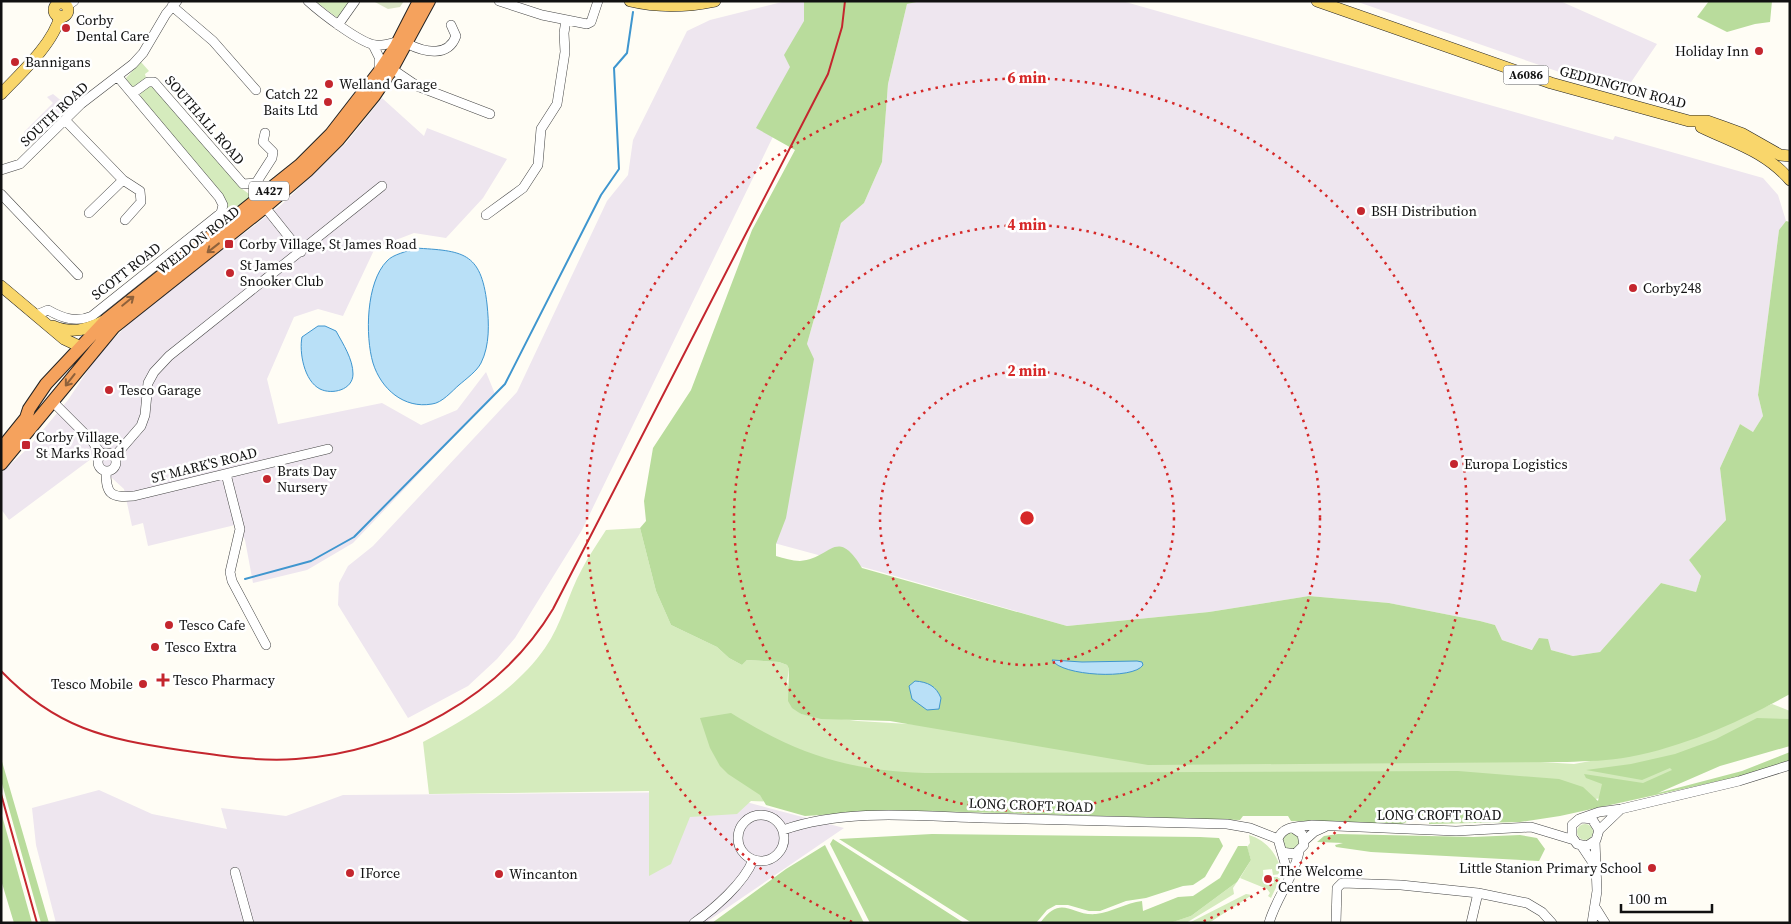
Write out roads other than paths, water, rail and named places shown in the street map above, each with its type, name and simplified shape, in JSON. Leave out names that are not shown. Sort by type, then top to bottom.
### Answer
[{"type":"highway","name":"WELDON ROAD","points":[[110,323],[265,207],[338,140],[374,96],[392,69],[419,1]]},
{"type":"highway","name":"WELDON ROAD","points":[[53,402],[110,323],[300,165],[331,134],[403,42],[429,1]]},
{"type":"highway","points":[[26,418],[29,409],[46,384],[66,361],[80,346],[86,346],[110,323]]},
{"type":"highway","points":[[46,384],[48,395],[53,402]]},
{"type":"highway","points":[[1,449],[26,418],[44,402],[53,402]]},
{"type":"highway","name":"A427","points":[[1,464],[53,402]]},
{"type":"main road","points":[[630,1],[657,6],[681,6],[715,1]]},
{"type":"main road","name":"GEDDINGTON ROAD","points":[[1317,1],[1559,86],[1696,122],[1707,121],[1724,127],[1780,155],[1790,156]]},
{"type":"main road","points":[[1,94],[34,59],[56,27],[62,6]]},
{"type":"main road","name":"GEDDINGTON ROAD","points":[[1696,122],[1702,127],[1759,153],[1778,167],[1790,180]]},
{"type":"main road","points":[[1,286],[49,324],[64,339],[80,346]]},
{"type":"main road","points":[[49,324],[73,331],[110,323]]},
{"type":"main road","points":[[64,339],[67,346],[66,361]]},
{"type":"street","points":[[308,1],[338,24],[373,45],[381,46],[403,42],[429,53],[442,50],[454,41],[456,36],[451,25]]},
{"type":"street","points":[[338,24],[355,1]]},
{"type":"street","points":[[499,1],[566,20],[588,24],[591,22],[598,1]]},
{"type":"street","points":[[174,4],[214,41],[256,90]]},
{"type":"street","name":"SOUTH ROAD","points":[[1,170],[20,164],[92,95],[118,78],[143,53],[174,4]]},
{"type":"street","points":[[486,215],[523,188],[532,177],[538,165],[541,130],[556,104],[566,48],[564,33],[566,20]]},
{"type":"street","points":[[373,45],[379,57],[379,72]]},
{"type":"street","points":[[392,69],[417,86],[490,114]]},
{"type":"street","points":[[118,78],[134,93]]},
{"type":"street","name":"SOUTHALL ROAD","points":[[134,93],[148,82],[154,82],[243,184],[256,183],[272,158],[272,152],[263,142],[265,133]]},
{"type":"street","name":"SCOTT ROAD","points":[[36,315],[48,310],[61,318],[92,316],[218,217],[222,209],[222,201],[216,192],[134,93]]},
{"type":"street","points":[[65,120],[123,180],[136,187],[142,198],[140,204],[125,220]]},
{"type":"street","points":[[90,213],[123,180]]},
{"type":"street","points":[[115,456],[141,426],[145,415],[148,383],[154,372],[169,356],[382,186]]},
{"type":"street","points":[[1,194],[78,275]]},
{"type":"street","points":[[265,207],[301,252]]},
{"type":"street","points":[[53,402],[92,441],[101,454],[98,465],[106,471],[114,468],[115,456]]},
{"type":"street","name":"ST MARK'S ROAD","points":[[106,471],[106,487],[111,494],[122,497],[328,449]]},
{"type":"street","points":[[101,454],[107,452],[115,456]]},
{"type":"street","points":[[226,474],[240,529],[230,572],[232,581],[266,645]]},
{"type":"street","points":[[1595,866],[1571,833],[1572,825],[1583,818],[1599,812],[1621,809],[1739,781],[1790,765]]},
{"type":"street","points":[[1593,920],[1595,907],[1596,841],[1599,830],[1621,809]]},
{"type":"street","points":[[767,815],[780,823],[783,830],[785,837],[781,852],[768,861],[753,860],[742,852],[738,840],[741,826],[752,816],[767,815]]},
{"type":"street","name":"LONG CROFT ROAD","points":[[783,830],[807,822],[858,816],[918,816],[1227,824],[1250,828],[1278,839]]},
{"type":"street","points":[[1583,818],[1592,819],[1599,830]]},
{"type":"street","name":"LONG CROFT ROAD","points":[[1551,832],[1572,825]]},
{"type":"street","name":"LONG CROFT ROAD","points":[[1293,828],[1312,826],[1456,831],[1531,827],[1551,832],[1577,843]]},
{"type":"street","points":[[1269,923],[1289,877],[1296,866],[1304,841],[1314,832],[1326,827]]},
{"type":"street","points":[[1289,877],[1278,839],[1282,832],[1293,828],[1302,834],[1304,841]]},
{"type":"street","points":[[1577,843],[1586,846],[1596,841]]},
{"type":"street","points":[[1282,852],[1291,855],[1299,852]]},
{"type":"street","points":[[694,923],[713,910],[750,869],[753,860]]},
{"type":"street","points":[[235,872],[249,923]]},
{"type":"street","points":[[1336,923],[1337,888],[1342,884],[1401,885],[1478,894],[1527,904],[1542,912],[1552,923]]},
{"type":"street","points":[[1471,923],[1478,894]]},
{"type":"street","points":[[1595,907],[1605,923]]},
{"type":"water","points":[[415,248],[457,253],[466,257],[474,264],[480,273],[484,286],[488,326],[484,356],[474,372],[447,396],[436,403],[422,405],[403,400],[388,389],[382,381],[370,352],[368,324],[371,295],[380,270],[387,261],[396,255]]},
{"type":"water","points":[[318,326],[325,326],[336,331],[353,368],[350,384],[341,390],[325,391],[320,389],[310,380],[306,373],[301,350],[302,337]]},
{"type":"water","points":[[1052,660],[1082,662],[1137,661],[1142,662],[1143,665],[1137,670],[1126,673],[1098,674],[1069,670]]},
{"type":"water","points":[[915,681],[924,682],[937,690],[941,698],[939,709],[927,710],[912,699],[909,686]]},
{"type":"waterway","points":[[245,579],[311,561],[354,537],[505,384],[601,195],[619,169],[614,68],[627,53],[633,12]]},
{"type":"railway","points":[[1,671],[42,706],[83,728],[153,746],[238,758],[267,760],[296,759],[334,754],[372,745],[408,732],[443,714],[475,693],[505,669],[531,640],[553,609],[828,74],[842,27],[845,1]]},
{"type":"railway","points":[[1,794],[37,923]]},
{"type":"place","name":"Corby Dental Care","points":[[66,28]]},
{"type":"place","name":"Holiday Inn","points":[[1759,51]]},
{"type":"place","name":"Bannigans","points":[[15,62]]},
{"type":"place","name":"Welland Garage","points":[[329,84]]},
{"type":"place","name":"Catch 22 Baits Ltd","points":[[328,102]]},
{"type":"place","name":"BSH Distribution","points":[[1361,211]]},
{"type":"place","name":"Corby Village, St James Road","points":[[229,244]]},
{"type":"place","name":"St James Snooker Club","points":[[230,273]]},
{"type":"place","name":"Corby248","points":[[1633,288]]},
{"type":"place","name":"Tesco Garage","points":[[109,390]]},
{"type":"place","name":"Corby Village, St Marks Road","points":[[26,445]]},
{"type":"place","name":"Europa Logistics","points":[[1454,464]]},
{"type":"place","name":"Brats Day Nursery","points":[[267,479]]},
{"type":"place","name":"Tesco Cafe","points":[[169,625]]},
{"type":"place","name":"Tesco Extra","points":[[155,647]]},
{"type":"place","name":"Tesco Pharmacy","points":[[163,680]]},
{"type":"place","name":"Tesco Mobile","points":[[143,684]]},
{"type":"place","name":"Little Stanion Primary School","points":[[1652,868]]},
{"type":"place","name":"IForce","points":[[350,873]]},
{"type":"place","name":"Wincanton","points":[[499,874]]},
{"type":"place","name":"The Welcome Centre","points":[[1268,879]]}]
